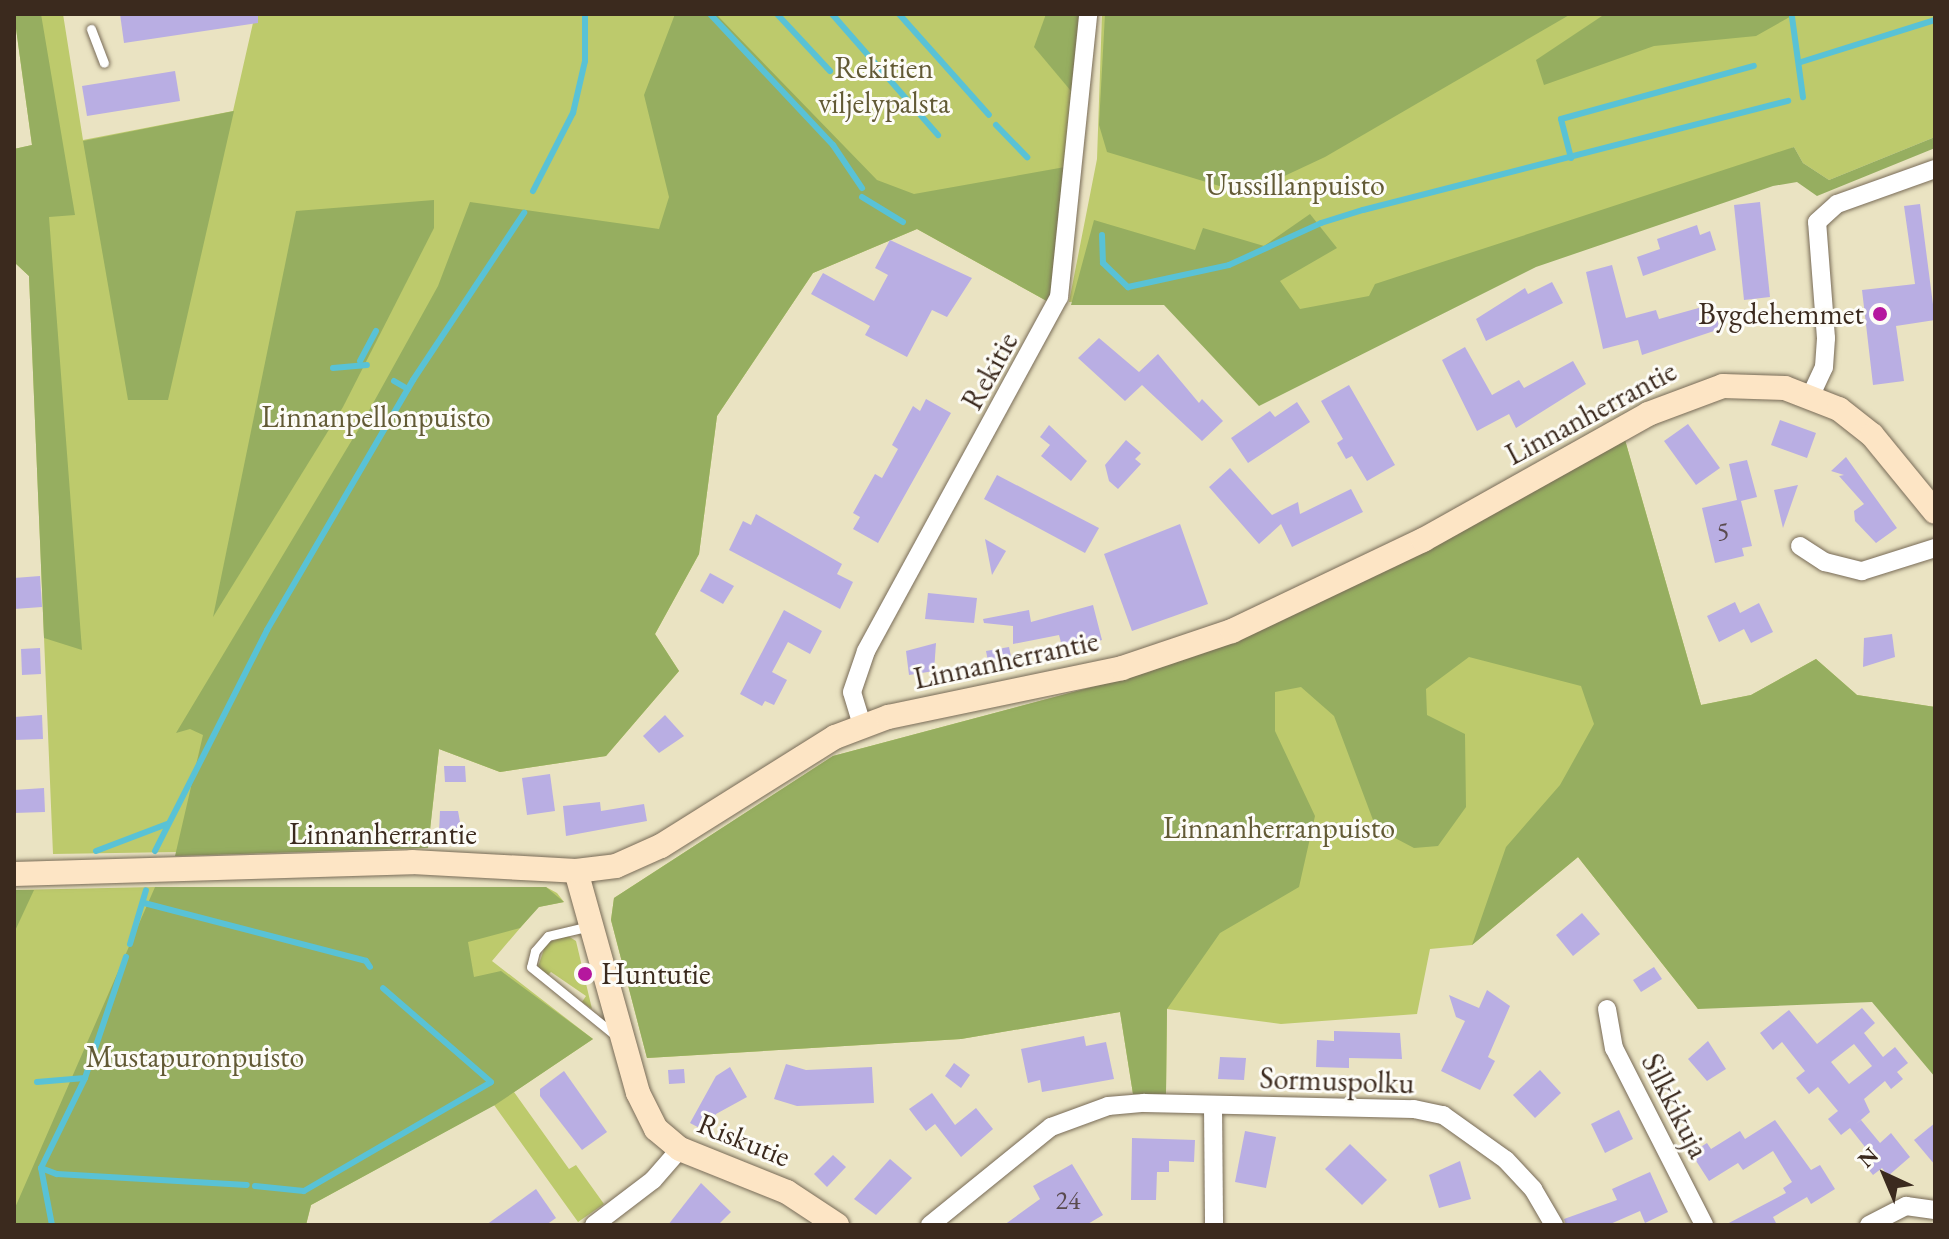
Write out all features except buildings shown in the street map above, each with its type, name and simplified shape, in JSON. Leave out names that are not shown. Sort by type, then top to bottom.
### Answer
[{"type":"street","name":"Rekitie","points":[[862,725],[852,692],[866,651],[1059,297],[1088,14]]},
{"type":"street","points":[[1811,395],[1824,367],[1826,338],[1817,222],[1837,204],[1935,169]]},
{"type":"street","name":"Linnanherrantie","points":[[14,874],[412,862],[576,871],[616,866],[646,855],[810,750],[862,725],[1122,668],[1232,631],[1423,540],[1689,395],[1737,384],[1811,395],[1872,435],[1935,512]]},
{"type":"street","points":[[1800,546],[1825,562],[1862,571],[1935,548]]},
{"type":"street","name":"Riskutie","points":[[576,871],[648,1117],[680,1149],[750,1173],[837,1225]]},
{"type":"street","name":"Silkkikuja","points":[[1607,1009],[1614,1048],[1704,1225]]},
{"type":"street","name":"Sormuspolku","points":[[930,1225],[1062,1121],[1124,1104],[1414,1109],[1443,1115],[1506,1160],[1533,1189],[1554,1225]]},
{"type":"street","points":[[1213,1105],[1214,1225]]},
{"type":"street","points":[[594,1225],[653,1180],[680,1149]]},
{"type":"street","points":[[1869,1225],[1906,1206],[1935,1210]]},
{"type":"lane","points":[[91,29],[104,63]]},
{"type":"lane","points":[[590,926],[548,936],[535,951],[532,969],[624,1042]]},
{"type":"green space","name":"Linnanpellonpuisto","points":[[14,14],[63,14],[83,140],[233,111],[255,14],[1082,14],[1054,305],[917,229],[813,273],[717,416],[699,554],[655,634],[679,671],[606,756],[500,772],[439,749],[428,848],[53,854],[29,276],[14,262],[14,149],[32,145]]},
{"type":"green space","points":[[14,14],[41,14],[75,215],[49,217],[82,650],[44,638],[29,276],[14,262],[14,149],[32,145]]},
{"type":"green space","points":[[675,14],[716,14],[877,180],[914,194],[1065,167],[1054,305],[917,229],[813,273],[717,416],[699,554],[655,634],[679,671],[606,756],[500,772],[439,749],[428,848],[175,856],[203,735],[190,729],[176,733],[361,425],[438,286],[470,202],[659,229],[669,197],[644,95]]},
{"type":"green space","points":[[1046,14],[1082,14],[1076,97],[1034,47]]},
{"type":"green space","name":"Uussillanpuisto","points":[[1102,14],[1935,14],[1935,137],[1829,180],[1803,163],[1794,147],[1393,329],[1166,300],[1069,302],[1097,159]]},
{"type":"green space","points":[[1105,14],[1571,14],[1325,157],[1246,194],[1107,152],[1099,125]]},
{"type":"green space","points":[[1605,14],[1795,14],[1756,36],[1654,46],[1544,85],[1536,60]]},
{"type":"green space","points":[[234,111],[168,400],[128,400],[83,141]]},
{"type":"green space","points":[[1935,137],[1935,148],[1817,196],[1797,182],[1773,186],[1536,267],[1259,406],[1164,305],[1071,305],[1094,220],[1195,250],[1203,228],[1264,246],[1310,214],[1337,248],[1280,281],[1300,309],[1369,296],[1375,284],[1794,147],[1803,163],[1829,180]]},
{"type":"green space","points":[[434,200],[434,228],[343,407],[213,617],[296,211]]},
{"type":"green space","name":"Linnanherranpuisto","points":[[1625,440],[1701,705],[1751,695],[1816,659],[1857,695],[1935,707],[1698,1009],[1578,857],[1472,945],[1430,949],[1417,1014],[1281,1024],[1167,1009],[1166,1094],[1133,1094],[1120,1012],[961,1039],[647,1058],[611,920],[614,898],[833,756],[1149,672],[1248,633],[1315,605]]},
{"type":"green space","name":"Linnanherranpuisto","points":[[1625,440],[1701,705],[1751,695],[1816,659],[1857,695],[1935,707],[1935,1077],[1872,1002],[1698,1009],[1578,857],[1472,945],[1506,847],[1560,785],[1594,724],[1581,686],[1469,657],[1426,689],[1427,715],[1465,734],[1466,807],[1438,846],[1414,848],[1376,828],[1334,716],[1301,687],[1275,692],[1275,731],[1315,816],[1299,887],[1220,933],[1167,1009],[1166,1094],[1133,1094],[1120,1012],[961,1039],[647,1058],[611,920],[614,898],[833,756],[1149,672],[1248,633],[1315,605]]},
{"type":"green space","name":"Mustapuronpuisto","points":[[155,887],[546,887],[564,902],[539,907],[520,928],[468,942],[474,977],[501,971],[593,1039],[495,1105],[311,1205],[306,1225],[14,1225],[14,1210]]},
{"type":"green space","name":"Mustapuronpuisto","points":[[546,887],[557,893],[564,902],[538,907],[492,961],[593,1039],[514,1092],[569,1169],[576,1165],[604,1204],[578,1222],[494,1105],[311,1205],[306,1225],[14,1225],[14,890]]},
{"type":"green space","points":[[14,890],[34,890],[14,933]]},
{"type":"green space","points":[[568,936],[576,941],[592,1009],[582,1002],[586,996],[551,972],[546,977],[538,967],[546,943]]},
{"type":"waterway","points":[[533,191],[573,113],[585,61],[585,14]]},
{"type":"waterway","points":[[710,14],[833,145],[862,188]]},
{"type":"waterway","points":[[777,14],[830,71]]},
{"type":"waterway","points":[[832,14],[938,135]]},
{"type":"waterway","points":[[899,14],[989,115]]},
{"type":"waterway","points":[[1792,17],[1803,97]]},
{"type":"waterway","points":[[1801,62],[1935,20]]},
{"type":"waterway","points":[[1571,158],[1561,119],[1754,66]]},
{"type":"waterway","points":[[1102,235],[1103,263],[1128,287],[1229,265],[1321,223],[1363,210],[1788,101]]},
{"type":"waterway","points":[[996,125],[1027,157]]},
{"type":"waterway","points":[[862,197],[903,222]]},
{"type":"waterway","points":[[155,851],[267,630],[413,380],[524,213]]},
{"type":"waterway","points":[[360,361],[376,331]]},
{"type":"waterway","points":[[333,368],[367,365]]},
{"type":"waterway","points":[[394,381],[408,389]]},
{"type":"waterway","points":[[96,851],[167,824]]},
{"type":"waterway","points":[[130,944],[146,890]]},
{"type":"waterway","points":[[144,903],[366,961],[370,967]]},
{"type":"waterway","points":[[52,1225],[41,1168],[85,1078],[126,957]]},
{"type":"waterway","points":[[255,1186],[304,1191],[491,1082],[383,988]]},
{"type":"waterway","points":[[37,1082],[85,1078]]},
{"type":"waterway","points":[[41,1168],[57,1174],[247,1185]]},
{"type":"place","name":"Bygdehemmet","points":[[1880,314]]},
{"type":"place","name":"Huntutie","points":[[585,974]]},
{"type":"park label","name":"Rekitien viljelypalsta","points":[[884,85]]}]
